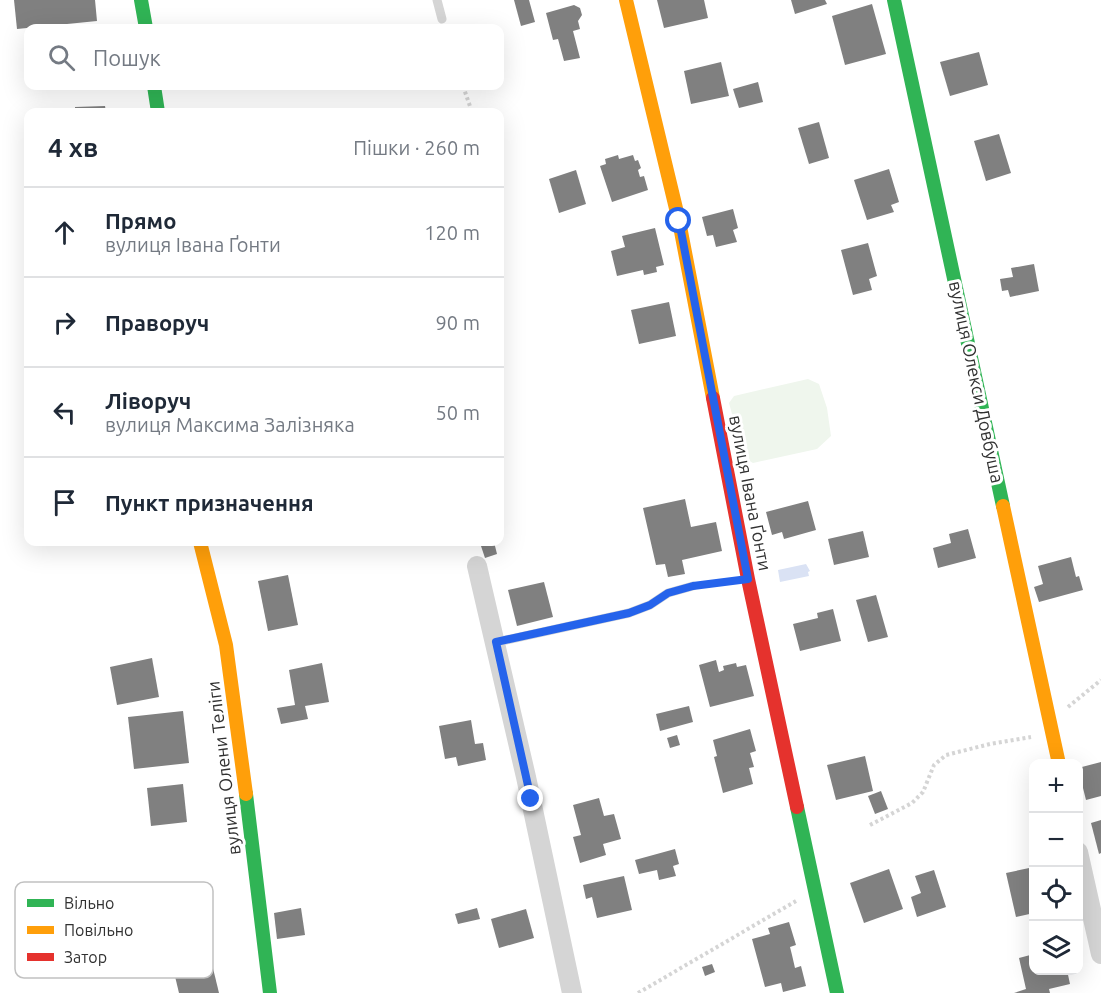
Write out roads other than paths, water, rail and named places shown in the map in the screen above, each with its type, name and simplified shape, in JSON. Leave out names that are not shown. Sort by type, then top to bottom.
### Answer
[{"type":"street","points":[[141,0],[145,24]]},
{"type":"street","name":"вулиця Івана Ґонти","points":[[626,0],[679,221],[748,579],[837,993]]},
{"type":"street","name":"вулиця Олекси Довбуша","points":[[894,0],[1058,759]]},
{"type":"street","points":[[155,90],[157,108]]},
{"type":"street","name":"вулиця Олени Теліги","points":[[201,546],[229,664],[270,993]]},
{"type":"street","points":[[477,566],[496,642],[572,993]]},
{"type":"street","points":[[1081,867],[1101,954]]},
{"type":"lane","points":[[437,0],[442,20]]},
{"type":"lane","points":[[496,642],[629,613],[650,605],[668,593],[693,586]]},
{"type":"water","points":[[806,564],[810,571],[809,576],[780,582],[778,570]]}]
